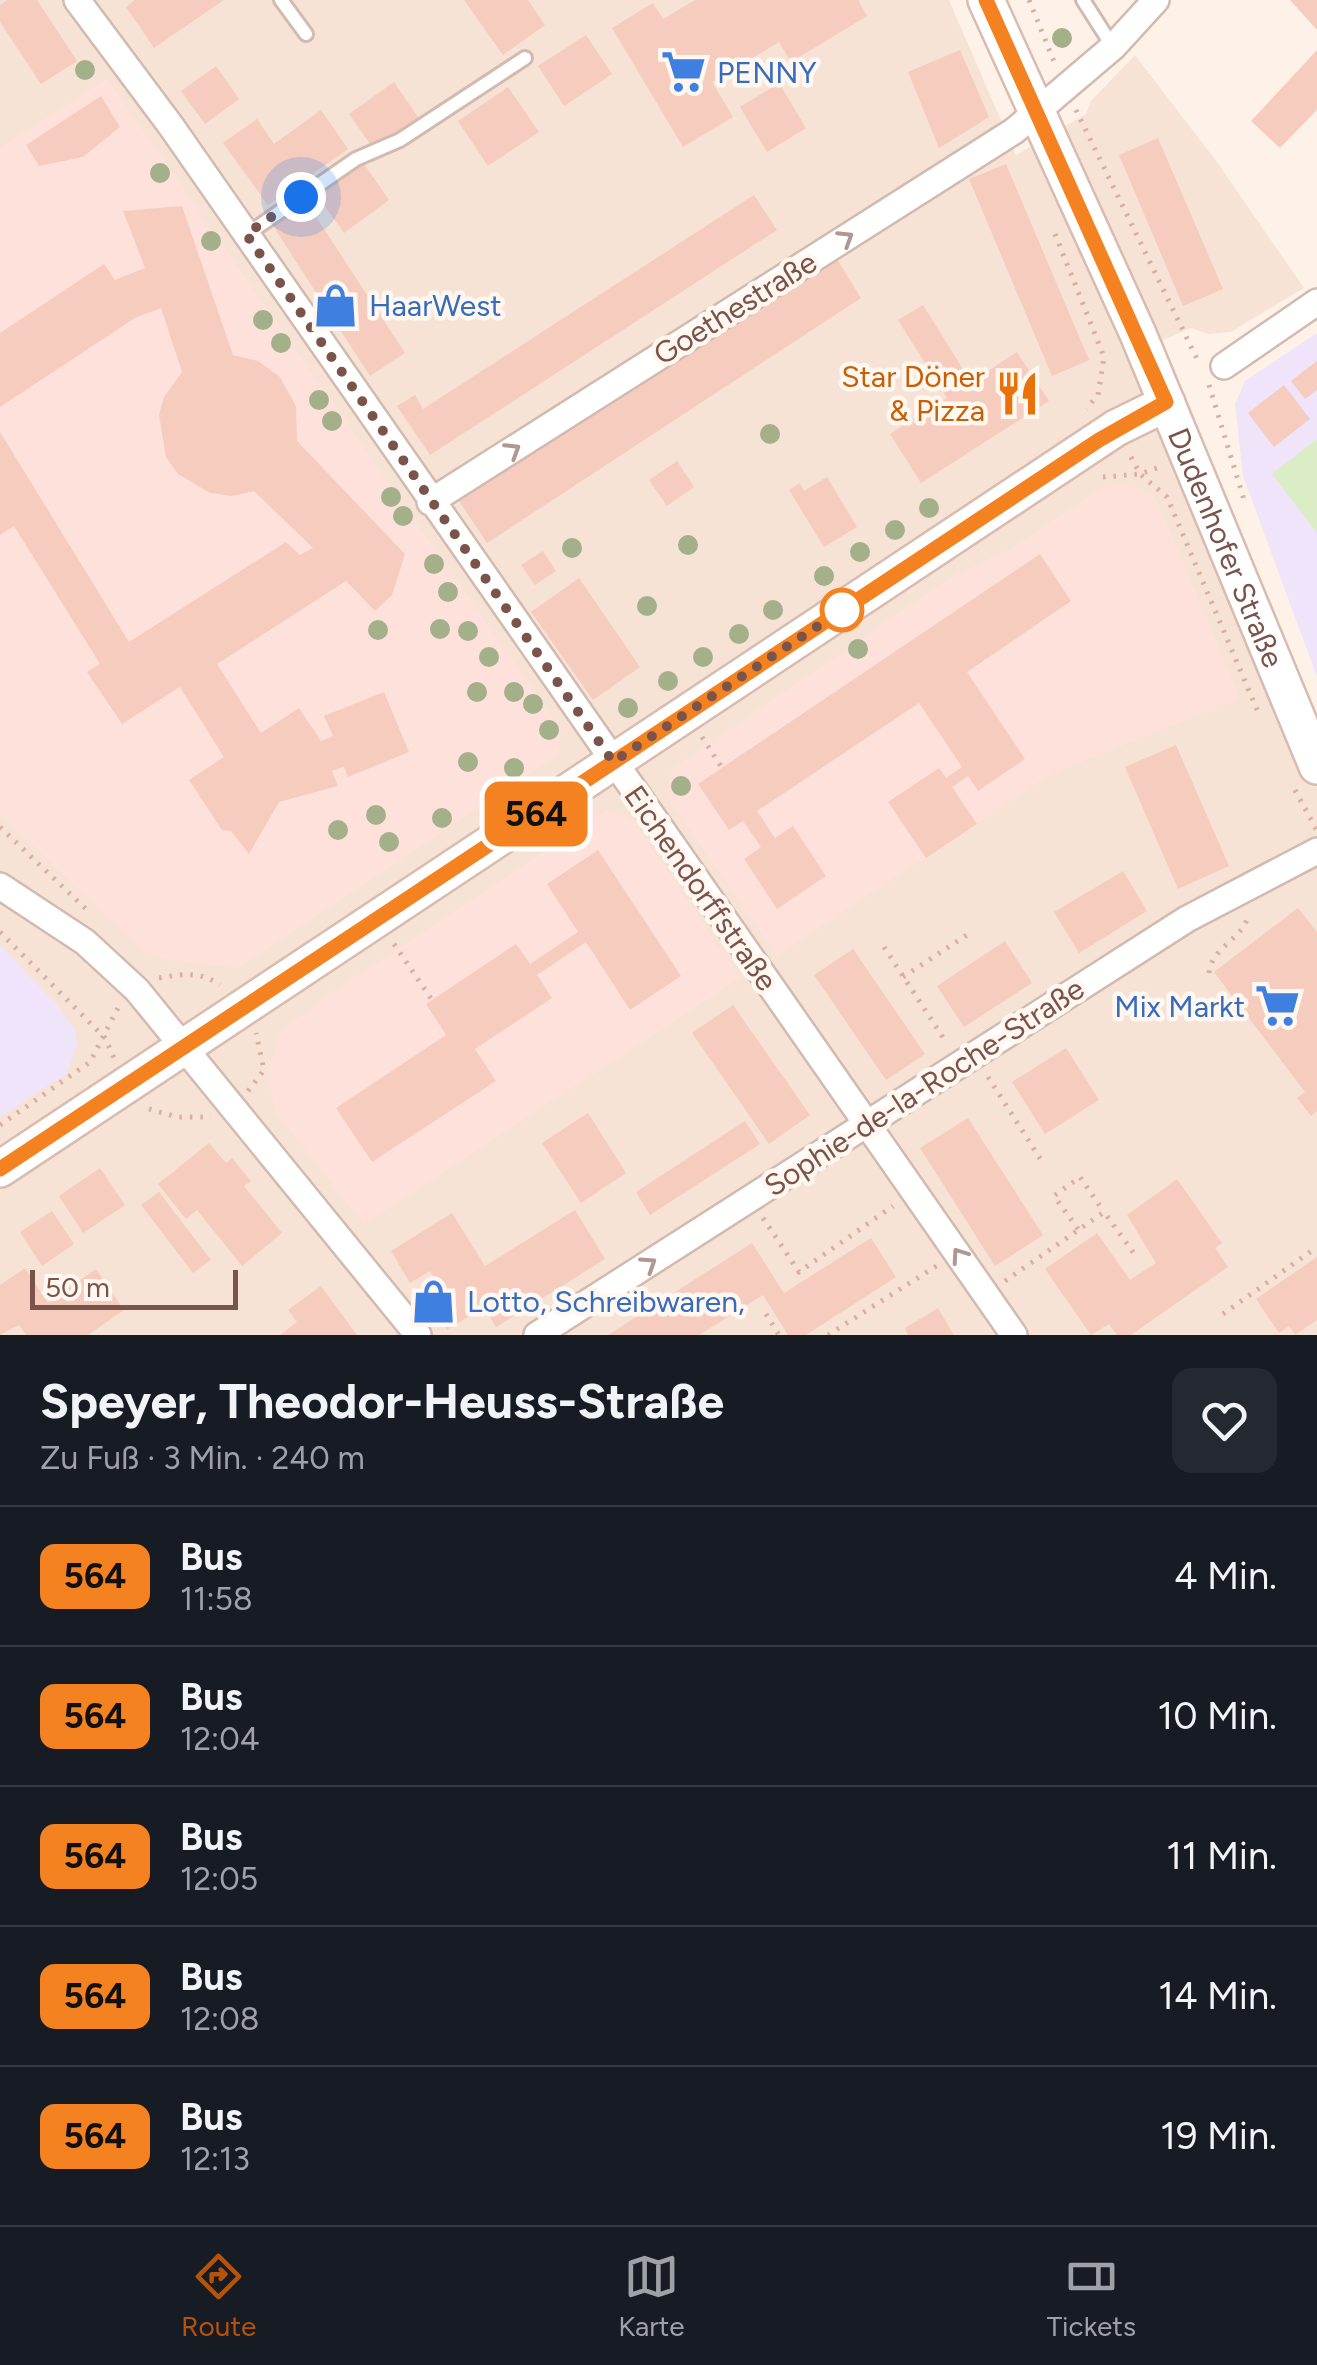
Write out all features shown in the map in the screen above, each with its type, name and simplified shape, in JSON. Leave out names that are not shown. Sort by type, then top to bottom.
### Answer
[{"type":"main road","name":"Dudenhofer Straße","points":[[986,0],[1166,402],[1304,775]]},
{"type":"main road","points":[[0,1170],[1099,440],[1166,402]]},
{"type":"street","name":"Eichendorffstraße","points":[[76,0],[246,234],[1014,1335]]},
{"type":"street","name":"Goethestraße","points":[[430,502],[1014,131],[1112,47],[1156,0]]},
{"type":"street","points":[[1224,366],[1317,302]]},
{"type":"street","name":"Sophie-de-la-Roche-Straße","points":[[537,1335],[1187,919],[1317,850]]},
{"type":"street","points":[[0,886],[85,942],[137,990],[418,1335]]},
{"type":"lane","points":[[281,0],[306,34]]},
{"type":"lane","points":[[1083,0],[1112,47]]},
{"type":"lane","points":[[246,234],[356,159],[400,140],[526,58]]},
{"type":"path","points":[[1029,0],[1065,86],[1178,318]]},
{"type":"path","points":[[1098,395],[1104,357]]},
{"type":"path","points":[[1140,474],[1167,496],[1259,716]]},
{"type":"path","points":[[1304,775],[1317,831]]},
{"type":"path","points":[[0,827],[102,923]]},
{"type":"path","points":[[1209,973],[1211,958],[1246,925],[1258,881]]},
{"type":"path","points":[[0,932],[105,1038],[90,1062],[0,1126]]},
{"type":"path","points":[[903,977],[967,935]]},
{"type":"path","points":[[392,942],[432,1000]]},
{"type":"path","points":[[884,947],[1043,1163]]},
{"type":"path","points":[[145,964],[160,978],[186,973],[208,976],[224,987]]},
{"type":"path","points":[[252,1087],[264,1070],[258,1037]]},
{"type":"path","points":[[148,1108],[205,1120]]},
{"type":"path","points":[[1078,1229],[1054,1196],[1080,1178],[1134,1255]]},
{"type":"path","points":[[750,1199],[799,1272],[915,1192]]},
{"type":"path","points":[[986,1294],[1104,1212]]},
{"type":"path","points":[[1223,1314],[1317,1247]]},
{"type":"path","points":[[828,1335],[958,1253]]},
{"type":"path","points":[[766,1314],[779,1335]]},
{"type":"shaded area","points":[[0,0],[949,0],[1016,155],[1086,114],[1091,101],[1135,55],[1217,162],[1304,288],[1231,332],[1208,334],[1191,328],[1140,350],[1317,789],[1317,1335],[0,1335]]},
{"type":"shaded area","points":[[107,79],[561,730],[559,751],[552,759],[237,968],[171,961],[144,952],[0,814],[0,148]]},
{"type":"shaded area","points":[[1317,333],[1317,677],[1243,476],[1235,404],[1245,381]]},
{"type":"shaded area","points":[[1126,484],[1151,492],[1158,503],[1240,698],[1049,775],[777,956],[666,795],[672,769],[955,575],[1012,548],[1106,486]]},
{"type":"shaded area","points":[[606,811],[623,814],[634,822],[740,978],[364,1224],[275,1111],[268,1072],[279,1034],[328,995]]},
{"type":"shaded area","points":[[0,945],[56,1004],[75,1030],[77,1045],[67,1073],[0,1117]]},
{"type":"green space","points":[[1317,439],[1317,533],[1272,474]]},
{"type":"building","points":[[7,0],[37,0],[77,61],[41,84],[0,22],[0,5]]},
{"type":"building","points":[[135,0],[224,0],[154,48],[126,7]]},
{"type":"building","points":[[464,0],[528,0],[545,25],[503,55]]},
{"type":"building","name":"PENNY","points":[[695,0],[858,0],[867,16],[791,62],[779,42],[712,82],[733,117],[683,147],[612,28],[653,3],[663,19]]},
{"type":"building","points":[[1290,0],[1317,0],[1317,30],[1309,21]]},
{"type":"building","points":[[586,35],[612,74],[564,106],[538,66]]},
{"type":"building","points":[[960,50],[989,117],[939,148],[908,72]]},
{"type":"building","points":[[1317,50],[1317,110],[1280,148],[1251,121]]},
{"type":"building","points":[[216,66],[239,99],[205,124],[181,91]]},
{"type":"building","points":[[394,82],[420,120],[375,151],[349,114]]},
{"type":"building","points":[[779,83],[806,128],[767,152],[740,107]]},
{"type":"building","points":[[508,87],[539,132],[488,166],[458,121]]},
{"type":"building","points":[[101,96],[120,127],[83,157],[39,166],[26,145]]},
{"type":"building","points":[[321,110],[348,149],[268,205],[223,143],[257,119],[274,144]]},
{"type":"building","points":[[1158,138],[1223,289],[1183,306],[1119,155]]},
{"type":"building","points":[[362,161],[389,200],[344,233],[316,194]]},
{"type":"building","points":[[1006,164],[1089,360],[1052,376],[969,179]]},
{"type":"building","points":[[754,195],[777,230],[430,455],[397,406],[415,395],[423,409]]},
{"type":"building","points":[[307,203],[405,353],[370,376],[273,226]]},
{"type":"building","points":[[182,206],[233,355],[258,361],[280,377],[296,406],[297,441],[405,554],[392,595],[375,611],[346,581],[217,664],[261,733],[299,708],[321,741],[333,736],[324,716],[384,692],[409,752],[348,777],[344,767],[332,771],[338,786],[279,802],[249,854],[231,831],[222,830],[189,780],[224,757],[180,687],[122,724],[87,672],[100,664],[14,526],[0,535],[0,432],[129,642],[286,542],[300,555],[313,548],[254,491],[232,496],[210,493],[178,474],[166,457],[159,415],[164,397],[182,372],[161,308],[135,318],[0,407],[0,333],[104,264],[115,280],[145,268],[123,211]]},
{"type":"building","points":[[835,256],[861,298],[487,543],[459,501]]},
{"type":"building","points":[[923,305],[971,382],[1017,352],[1049,401],[921,483],[890,434],[947,398],[898,320]]},
{"type":"building","points":[[1317,361],[1317,390],[1305,399],[1291,381]]},
{"type":"building","points":[[1284,385],[1310,419],[1274,447],[1248,413]]},
{"type":"building","points":[[677,461],[694,487],[667,506],[649,480]]},
{"type":"building","points":[[827,477],[857,527],[824,547],[789,490],[800,483],[804,491]]},
{"type":"building","points":[[543,551],[556,571],[535,585],[521,565]]},
{"type":"building","points":[[1040,554],[1071,601],[967,672],[1025,759],[978,791],[968,776],[952,787],[977,824],[926,858],[888,802],[939,768],[946,778],[962,767],[919,703],[757,811],[775,838],[793,826],[826,876],[777,909],[744,859],[761,847],[743,821],[729,830],[698,784]]},
{"type":"building","points":[[579,578],[640,667],[593,700],[531,612]]},
{"type":"building","points":[[1176,745],[1229,866],[1178,889],[1125,767]]},
{"type":"building","points":[[598,850],[681,976],[630,1010],[586,942],[537,975],[552,998],[475,1049],[496,1081],[372,1162],[336,1108],[446,1035],[426,1004],[516,944],[530,964],[578,932],[547,884]]},
{"type":"building","points":[[1123,871],[1147,911],[1079,953],[1054,912]]},
{"type":"building","name":"Mix Markt","points":[[1298,908],[1317,932],[1317,1111],[1311,1116],[1297,1098],[1305,1092],[1214,972]]},
{"type":"building","points":[[1005,941],[1032,983],[964,1027],[937,986]]},
{"type":"building","points":[[853,949],[925,1054],[886,1080],[814,975]]},
{"type":"building","points":[[733,1005],[810,1115],[769,1144],[692,1033]]},
{"type":"building","points":[[1066,1048],[1099,1100],[1045,1134],[1012,1082]]},
{"type":"building","points":[[588,1113],[626,1173],[581,1203],[542,1143]]},
{"type":"building","points":[[968,1118],[1043,1235],[995,1266],[920,1148]]},
{"type":"building","points":[[745,1121],[760,1144],[650,1215],[636,1192]]},
{"type":"building","points":[[209,1143],[226,1163],[232,1158],[251,1181],[244,1186],[282,1233],[242,1266],[197,1210],[186,1219],[158,1184]]},
{"type":"building","points":[[100,1168],[125,1205],[83,1233],[59,1196]]},
{"type":"building","points":[[1177,1179],[1222,1243],[1215,1248],[1228,1267],[1131,1335],[1117,1335],[1109,1324],[1091,1335],[1045,1269],[1097,1233],[1130,1280],[1156,1263],[1127,1215]]},
{"type":"building","points":[[159,1192],[211,1260],[193,1273],[141,1205]]},
{"type":"building","points":[[575,1210],[605,1259],[496,1327],[484,1307],[447,1330],[428,1299],[442,1290],[430,1271],[410,1283],[391,1251],[452,1213],[485,1266]]},
{"type":"building","points":[[52,1211],[74,1244],[42,1266],[20,1232]]},
{"type":"building","points":[[871,1238],[896,1277],[806,1335],[788,1335],[763,1295],[699,1335],[608,1335],[752,1243],[784,1293]]},
{"type":"building","points":[[1317,1257],[1317,1320],[1295,1335],[1289,1326],[1279,1333],[1256,1299]]},
{"type":"building","points":[[25,1268],[48,1303],[96,1269],[124,1310],[88,1335],[26,1335],[19,1325],[0,1335],[0,1285]]},
{"type":"building","points":[[321,1286],[357,1335],[280,1335],[297,1322],[288,1310]]},
{"type":"building","points":[[938,1308],[954,1335],[908,1335],[905,1328]]},
{"type":"bus line","name":"564","points":[[0,1169],[1116,428],[1166,402],[986,0]]},
{"type":"place","name":"PENNY","points":[[684,72]]},
{"type":"place","name":"HaarWest","points":[[336,305]]},
{"type":"place","name":"Star Döner & Pizza","points":[[1018,393]]},
{"type":"place","name":"Mix Markt","points":[[1278,1006]]},
{"type":"place","name":"Lotto, Schreibwaren,","points":[[434,1301]]},
{"type":"route","points":[[301,197],[246,234],[613,762],[842,610]]}]
